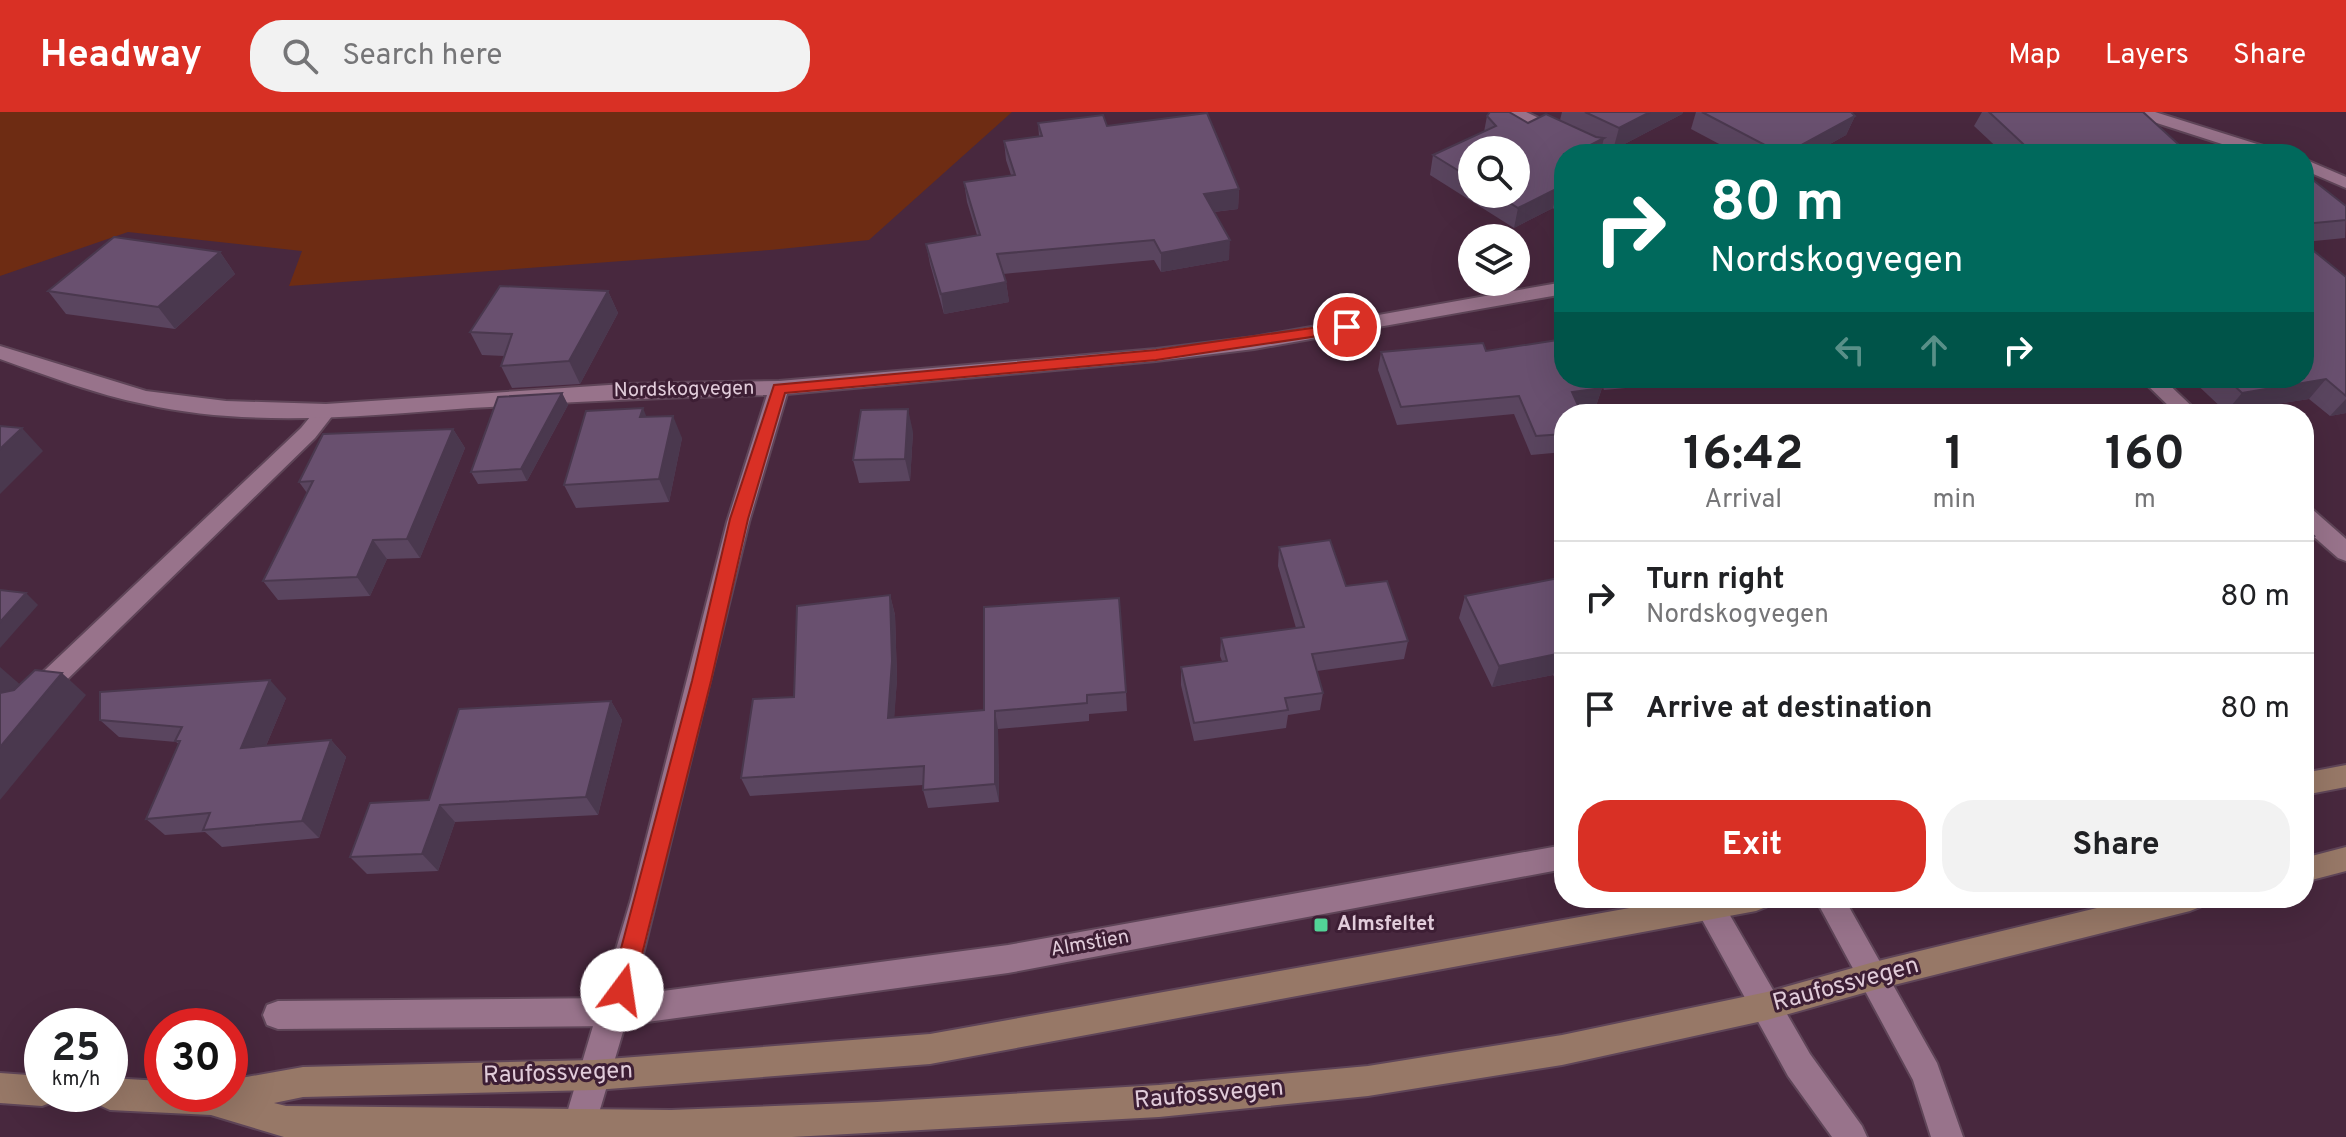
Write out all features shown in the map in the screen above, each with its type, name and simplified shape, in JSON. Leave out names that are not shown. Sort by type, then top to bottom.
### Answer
[{"type":"main road","points":[[2314,782],[2346,776]]},
{"type":"main road","points":[[2314,867],[2346,859]]},
{"type":"main road","name":"Raufossvegen","points":[[248,1092],[303,1082],[595,1075],[930,1049],[1705,908]]},
{"type":"main road","name":"Raufossvegen","points":[[248,1110],[286,1122],[671,1126],[877,1118],[1159,1101],[1368,1081],[1562,1050],[1767,1006],[1874,976],[2149,908]]},
{"type":"main road","points":[[0,1088],[24,1090]]},
{"type":"street","points":[[1513,112],[1584,144]]},
{"type":"street","points":[[2138,112],[2239,144]]},
{"type":"street","points":[[2314,168],[2345,181]]},
{"type":"street","name":"Nordskogvegen","points":[[0,352],[87,382],[146,398],[226,408],[326,411],[624,391],[779,388],[1156,355],[1240,345],[1554,290]]},
{"type":"street","points":[[580,1123],[614,1012],[701,681],[739,519],[779,388]]},
{"type":"street","points":[[2161,388],[2179,404]]},
{"type":"street","points":[[28,702],[308,433],[326,411]]},
{"type":"street","points":[[2314,524],[2346,552]]},
{"type":"street","name":"Almstien","points":[[278,1015],[614,1012],[1008,959],[1554,859]]},
{"type":"street","points":[[1711,908],[1799,1065],[1851,1137]]},
{"type":"street","points":[[1835,908],[1926,1074],[1947,1137]]},
{"type":"shaded area","points":[[0,112],[1012,112],[869,240],[289,286],[302,251],[128,232],[0,276]]},
{"type":"building","points":[[1490,112],[1509,112],[1528,123],[1546,114],[1604,138],[1592,144],[1554,144],[1554,190],[1530,202],[1530,136],[1474,136],[1496,126],[1487,116]]},
{"type":"building","points":[[1585,112],[1650,112],[1619,128]]},
{"type":"building","points":[[1702,112],[1851,112],[1855,116],[1803,144],[1763,144]]},
{"type":"building","points":[[1989,112],[2143,112],[2178,144],[2023,144]]},
{"type":"building","points":[[1207,113],[1239,189],[1204,194],[1230,240],[1161,253],[1154,240],[997,254],[1006,282],[941,294],[926,244],[980,235],[964,182],[1015,175],[1004,141],[1042,136],[1038,123],[1103,115],[1107,126]]},
{"type":"building","points":[[1458,143],[1458,170],[1433,155]]},
{"type":"building","points":[[2314,181],[2346,206],[2346,220],[2314,223]]},
{"type":"building","points":[[114,237],[220,252],[158,307],[48,291]]},
{"type":"building","points":[[2314,251],[2346,277],[2346,396],[2326,379],[2314,381]]},
{"type":"building","points":[[500,286],[608,291],[569,361],[501,366],[512,334],[470,332]]},
{"type":"building","points":[[1554,341],[1554,388],[1602,388],[1572,392],[1577,404],[1554,404],[1554,435],[1536,436],[1519,396],[1401,407],[1381,352],[1483,343],[1486,351]]},
{"type":"building","points":[[2237,388],[2272,388],[2242,393]]},
{"type":"building","points":[[562,393],[521,469],[471,472],[498,397]]},
{"type":"building","points":[[643,408],[640,417],[673,416],[659,479],[564,485],[586,411]]},
{"type":"building","points":[[908,409],[905,459],[853,460],[861,410]]},
{"type":"building","points":[[0,426],[22,428],[0,449]]},
{"type":"building","points":[[453,429],[407,539],[373,540],[357,577],[263,581],[313,481],[299,482],[323,434]]},
{"type":"building","points":[[1330,540],[1346,586],[1387,581],[1408,641],[1312,654],[1323,693],[1285,698],[1288,710],[1194,723],[1181,667],[1227,661],[1221,638],[1304,627],[1279,547]]},
{"type":"building","points":[[1554,579],[1554,654],[1499,666],[1465,596]]},
{"type":"building","points":[[0,590],[26,593],[0,622]]},
{"type":"building","points":[[890,595],[892,661],[888,718],[984,710],[984,607],[1119,598],[1126,692],[1087,695],[1087,703],[995,711],[995,784],[923,790],[924,766],[741,778],[753,699],[794,697],[797,606]]},
{"type":"building","points":[[35,670],[62,673],[0,747],[0,693],[14,690]]},
{"type":"building","points":[[270,680],[241,748],[331,740],[302,821],[203,830],[210,813],[146,819],[180,741],[175,741],[182,727],[100,720],[100,692]]},
{"type":"building","points":[[611,701],[586,797],[440,805],[422,854],[350,857],[370,803],[429,800],[459,709]]},
{"type":"place","name":"Almsfeltet","points":[[1321,925]]},
{"type":"route","points":[[622,990],[739,519],[779,388],[1156,355],[1347,327]]}]
